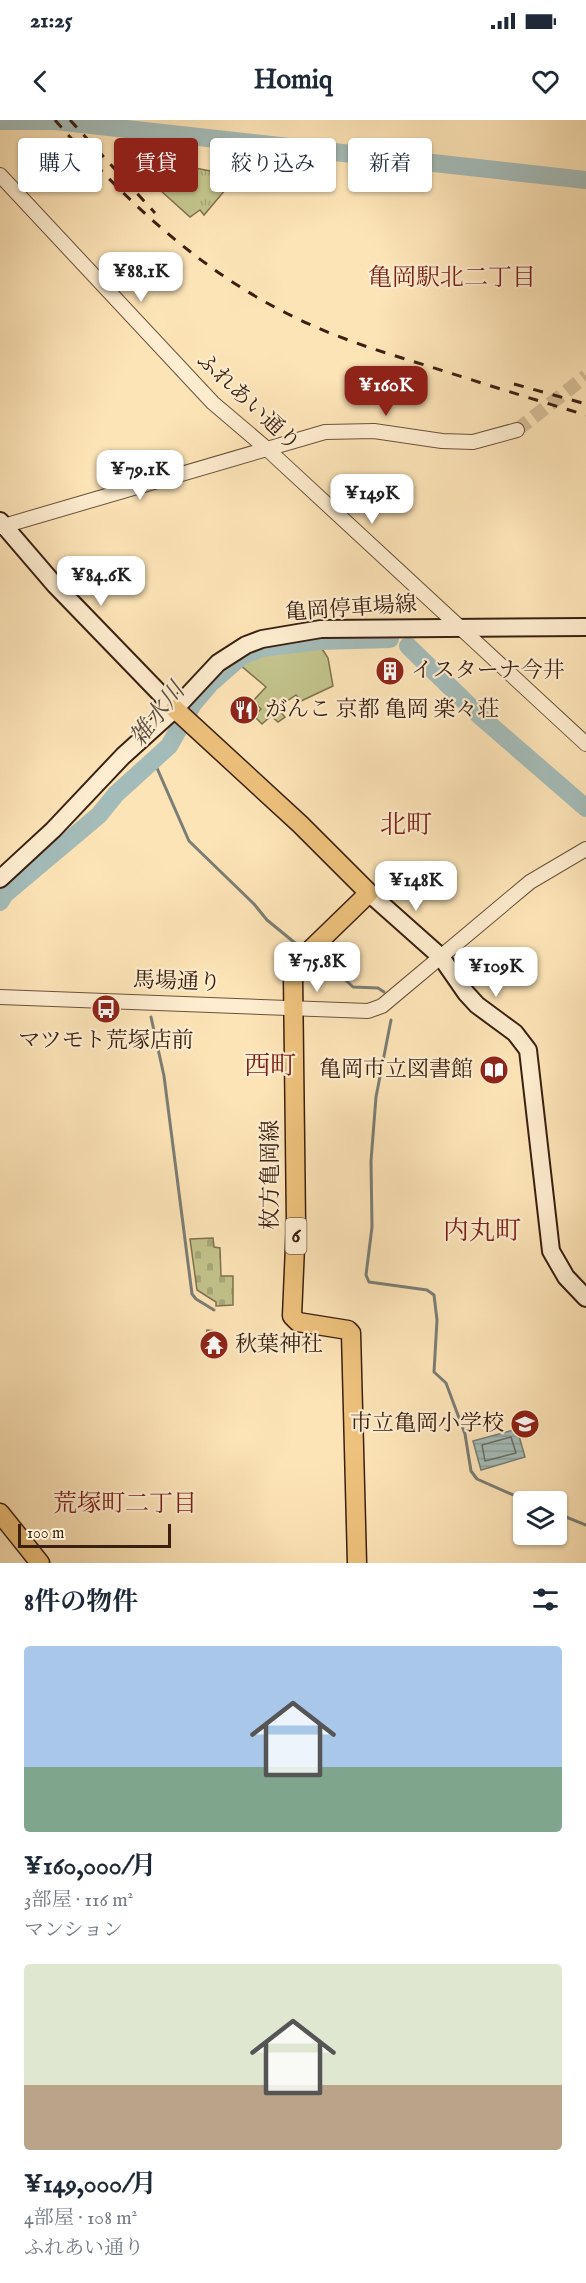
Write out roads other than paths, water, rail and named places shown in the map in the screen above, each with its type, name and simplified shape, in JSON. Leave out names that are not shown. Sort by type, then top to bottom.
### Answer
[{"type":"main road","points":[[1,524],[55,585],[181,714],[369,893],[441,957],[465,993],[515,1033],[528,1050],[551,1251],[566,1277],[586,1298]]},
{"type":"main road","name":"亀岡停車場線","points":[[0,879],[53,830],[123,756],[181,714],[218,663],[232,651],[262,639],[321,629],[456,626],[586,627]]},
{"type":"main road","name":"枚方亀岡線","points":[[357,1563],[351,1333],[348,1330],[298,1322],[292,1316],[296,1223],[293,1007],[294,967],[369,893]]},
{"type":"main road","points":[[0,1513],[40,1563]]},
{"type":"street","name":"ふれあい通り","points":[[0,175],[213,403],[266,448],[586,744]]},
{"type":"street","points":[[1,524],[325,432],[374,431],[442,441],[473,442],[517,430]]},
{"type":"street","name":"馬場通り","points":[[0,997],[368,1011],[382,1006],[530,882],[586,849]]},
{"type":"water","points":[[517,1429],[525,1457],[481,1470],[473,1441]]},
{"type":"waterway","points":[[0,121],[55,121],[586,180]]},
{"type":"waterway","name":"雑水川","points":[[0,902],[5,894],[99,815],[116,794],[169,746],[193,704],[211,683],[242,656],[262,648],[319,641],[390,639]]},
{"type":"waterway","name":"雑水川","points":[[408,646],[481,717],[586,808]]},
{"type":"waterway","points":[[153,759],[189,841],[254,904],[267,920],[300,947]]},
{"type":"waterway","points":[[313,957],[325,970],[331,966],[353,987],[378,988],[384,992]]},
{"type":"waterway","points":[[151,1017],[164,1076],[192,1294],[214,1310]]},
{"type":"waterway","points":[[391,1020],[376,1097],[371,1161],[372,1227],[366,1275],[369,1282],[427,1290],[434,1295],[437,1320],[434,1372],[446,1383],[465,1434],[471,1471],[477,1479],[513,1495]]},
{"type":"waterway","points":[[567,1517],[586,1525]]},
{"type":"tunnel","points":[[517,430],[586,376]]},
{"type":"railway","points":[[55,120],[80,149],[162,229],[222,275],[254,296],[304,322],[355,342],[586,415]]},
{"type":"railway","points":[[70,120],[155,213]]},
{"type":"railway","points":[[514,384],[586,404]]},
{"type":"place","name":"イスターナ今井","points":[[390,671]]},
{"type":"place","name":"がんこ 京都 亀岡 楽々荘","points":[[244,710]]},
{"type":"place","name":"マツモト荒塚店前","points":[[106,1009]]},
{"type":"place","name":"亀岡市立図書館","points":[[494,1070]]},
{"type":"place","name":"秋葉神社","points":[[214,1345]]},
{"type":"place","name":"市立亀岡小学校","points":[[525,1424]]},
{"type":"district","name":"亀岡駅北二丁目","points":[[452,278]]},
{"type":"district","name":"北町","points":[[406,825]]},
{"type":"district","name":"西町","points":[[270,1066]]},
{"type":"district","name":"内丸町","points":[[482,1231]]},
{"type":"district","name":"荒塚町二丁目","points":[[125,1504]]}]
